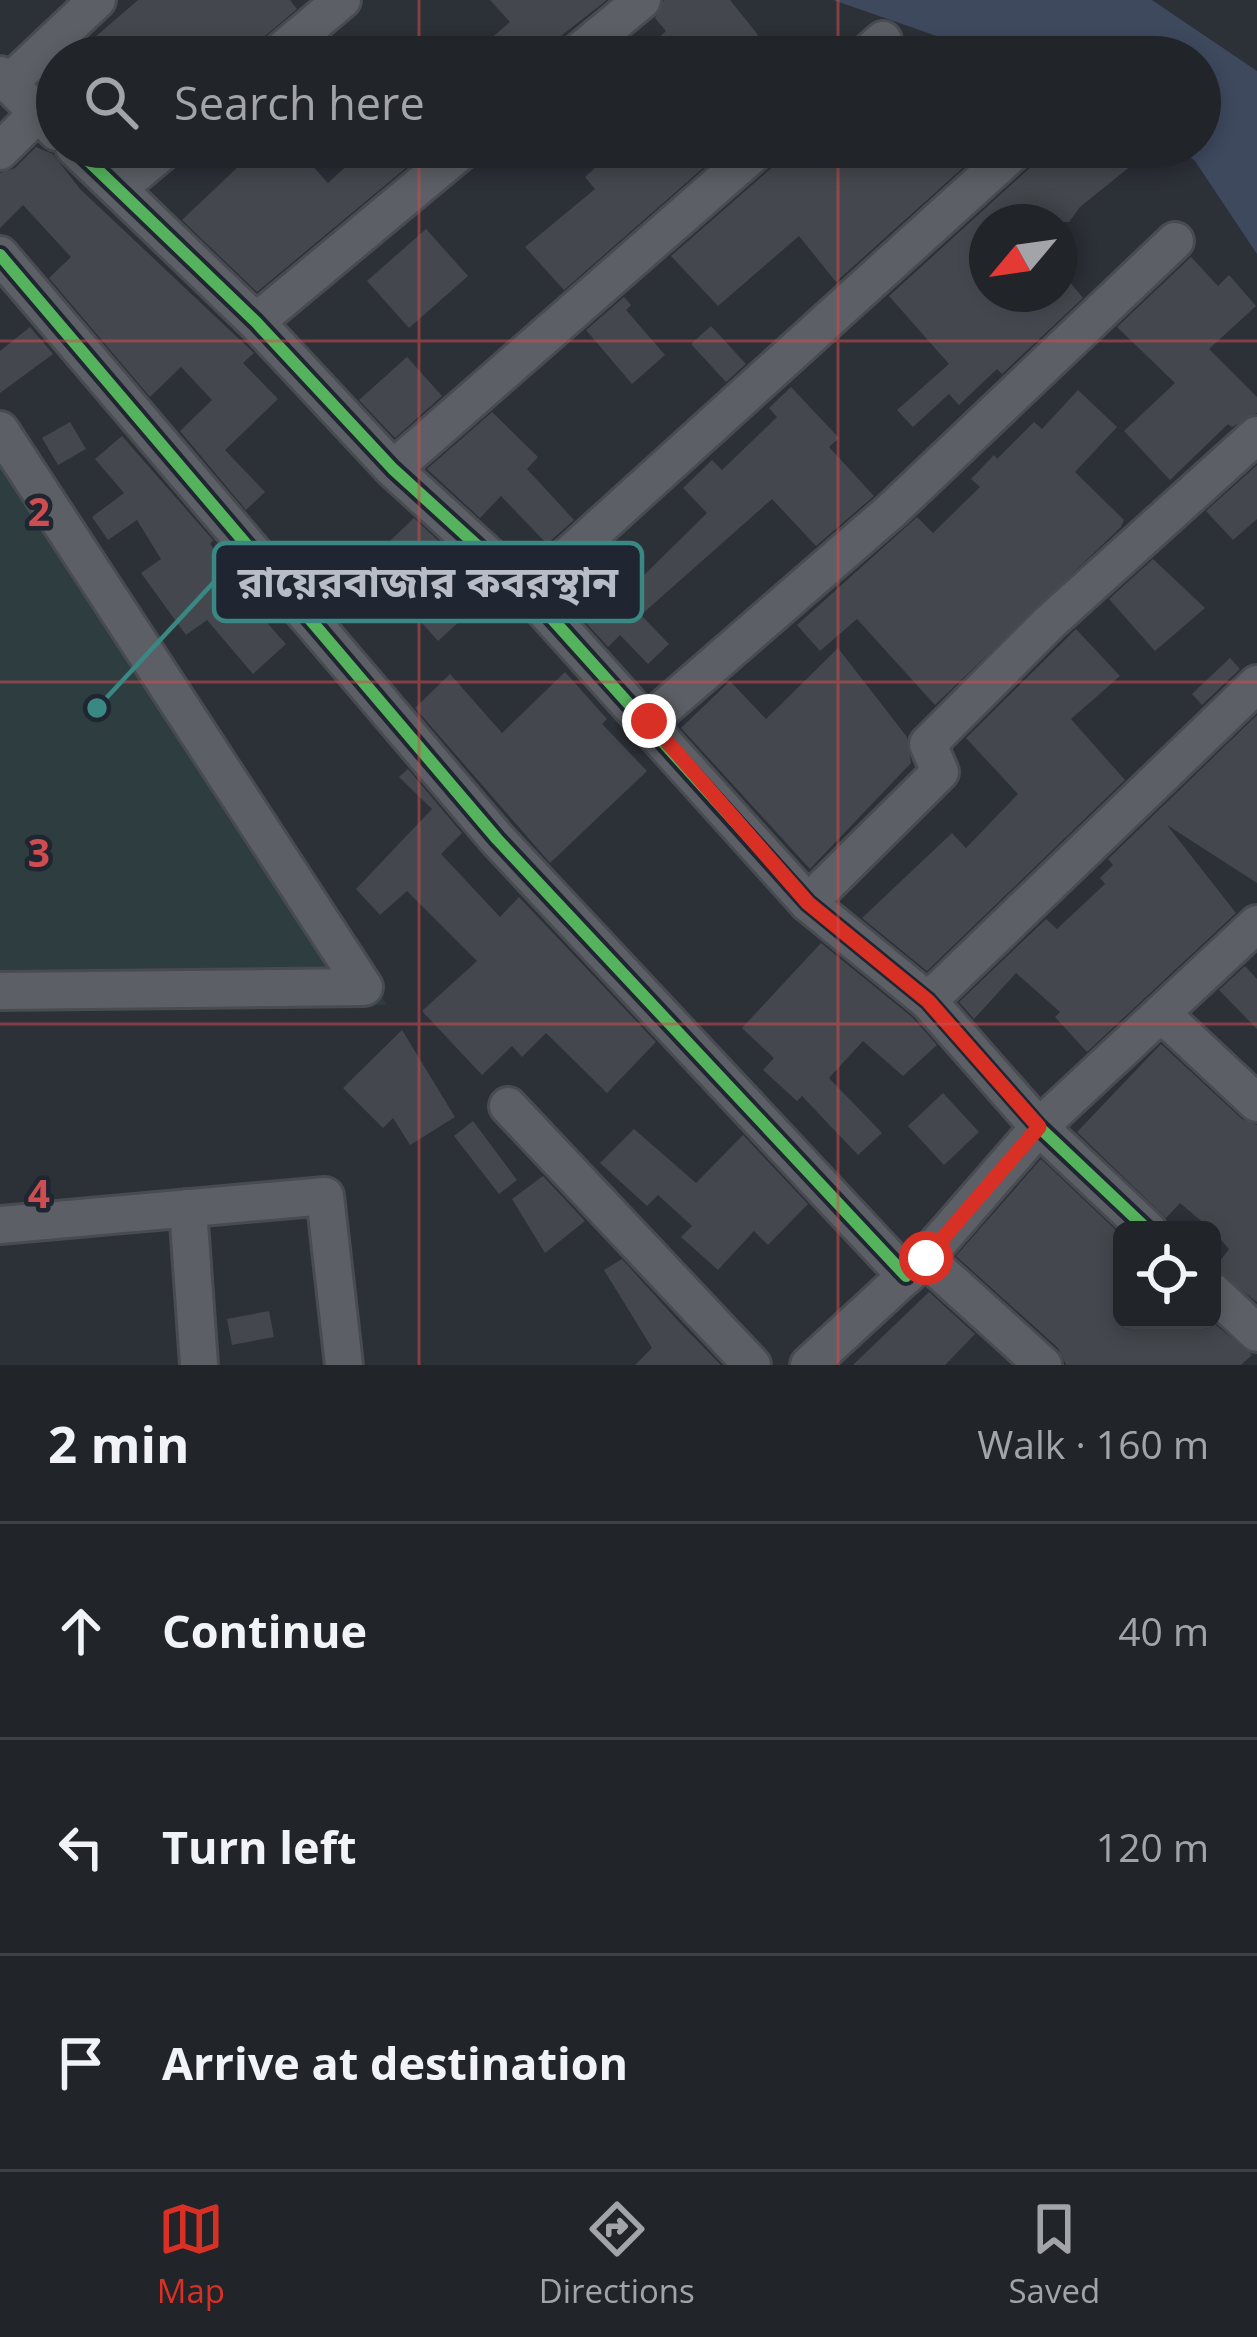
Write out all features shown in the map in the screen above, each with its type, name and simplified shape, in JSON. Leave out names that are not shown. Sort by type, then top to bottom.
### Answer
[{"type":"street","points":[[55,36],[97,0]]},
{"type":"street","points":[[299,36],[342,0]]},
{"type":"street","points":[[598,36],[641,0]]},
{"type":"street","points":[[36,52],[4,80],[36,112]]},
{"type":"street","points":[[0,152],[36,130]]},
{"type":"street","points":[[97,168],[256,322],[393,469],[527,592],[649,721],[808,903],[928,1001],[1039,1127],[1138,1221]]},
{"type":"street","points":[[119,188],[143,168]]},
{"type":"street","points":[[256,322],[441,168]]},
{"type":"street","points":[[393,469],[737,168]]},
{"type":"street","points":[[527,592],[996,168]]},
{"type":"street","points":[[649,721],[892,510],[1175,242]]},
{"type":"street","points":[[0,255],[496,839],[916,1267],[1042,1365]]},
{"type":"street","points":[[0,430],[364,987],[0,991]]},
{"type":"street","points":[[808,903],[940,772],[928,744],[1050,622],[1257,435]]},
{"type":"street","points":[[928,1001],[1257,684]]},
{"type":"street","points":[[810,1365],[916,1267],[1039,1127],[1257,924]]},
{"type":"street","points":[[1162,1015],[1257,1103]]},
{"type":"street","points":[[508,1106],[752,1365]]},
{"type":"street","points":[[0,1225],[325,1196],[344,1365]]},
{"type":"street","points":[[188,1208],[199,1365]]},
{"type":"street","points":[[1221,1299],[1257,1333]]},
{"type":"shaded area","points":[[0,411],[387,1005],[0,1010]]},
{"type":"water","points":[[833,0],[1152,0],[1205,36],[937,36]]},
{"type":"water","points":[[1221,47],[1257,71],[1257,254],[1200,168],[1221,168]]},
{"type":"building","points":[[138,0],[290,0],[297,9],[265,36],[96,36]]},
{"type":"building","points":[[490,0],[607,0],[561,36],[494,36],[510,22]]},
{"type":"building","points":[[664,0],[730,0],[758,35],[661,36],[666,31],[655,18]]},
{"type":"building","points":[[36,147],[36,168],[64,168],[80,189],[254,353],[243,363],[278,399],[225,450],[265,492],[246,510],[180,431],[212,400],[181,367],[150,397],[49,278],[71,257],[23,205],[0,228],[0,173],[15,168]]},
{"type":"building","points":[[237,168],[314,168],[328,183],[344,168],[406,168],[257,292],[182,220]]},
{"type":"building","points":[[595,168],[703,168],[564,290],[525,247],[595,189],[585,177]]},
{"type":"building","points":[[771,168],[963,168],[836,282],[799,236],[718,306],[671,256]]},
{"type":"building","points":[[1030,168],[1128,168],[1077,211],[1077,204],[990,204]]},
{"type":"building","points":[[969,223],[969,312],[1068,312],[1002,374],[997,369],[959,405],[949,394],[913,427],[897,410],[949,364],[889,296]]},
{"type":"building","points":[[426,229],[468,276],[409,328],[367,281]]},
{"type":"building","points":[[1191,257],[1218,286],[1229,275],[1256,306],[1209,349],[1257,397],[1257,413],[1232,427],[1228,424],[1170,480],[1124,431],[1175,383],[1117,327]]},
{"type":"building","points":[[624,297],[631,305],[626,310],[665,355],[632,384],[586,330]]},
{"type":"building","points":[[711,326],[746,364],[726,382],[691,344]]},
{"type":"building","points":[[30,327],[53,354],[0,393],[0,351]]},
{"type":"building","points":[[407,357],[442,396],[395,438],[359,400]]},
{"type":"building","points":[[791,387],[839,438],[829,447],[874,496],[816,546],[772,499],[641,615],[669,644],[648,664],[620,635],[608,647],[560,594],[609,549],[639,580],[707,513],[683,488],[712,460],[722,470],[777,417],[769,408]]},
{"type":"building","points":[[1078,390],[1117,427],[1075,472],[1124,520],[1121,527],[935,705],[857,619],[820,651],[797,625],[917,517],[933,533],[980,487],[971,479],[994,455],[997,459],[1034,422],[1042,429]]},
{"type":"building","points":[[492,412],[538,457],[527,469],[574,520],[547,544],[501,496],[480,518],[427,469]]},
{"type":"building","points":[[70,422],[86,449],[58,465],[42,438]]},
{"type":"building","points":[[122,436],[213,540],[210,544],[286,644],[253,674],[207,620],[186,635],[141,573],[161,559],[137,520],[108,540],[92,517],[124,493],[95,459]]},
{"type":"building","points":[[1257,465],[1257,519],[1233,540],[1206,511]]},
{"type":"building","points":[[414,518],[486,597],[438,641],[368,562]]},
{"type":"building","points":[[1153,559],[1205,608],[1155,651],[1109,599]]},
{"type":"building","points":[[1076,629],[1120,676],[1071,719],[1125,780],[927,971],[862,918],[952,833],[966,848],[1018,794],[966,738]]},
{"type":"building","points":[[838,648],[907,737],[911,763],[810,869],[681,728],[730,681],[766,719]]},
{"type":"building","points":[[1230,658],[1240,669],[1202,705],[1192,694]]},
{"type":"building","points":[[565,672],[607,719],[602,724],[647,771],[550,863],[415,708],[450,674],[502,733]]},
{"type":"building","points":[[1257,715],[1257,883],[1167,825],[1236,913],[1087,1052],[1055,1017],[1060,1012],[1016,973],[974,1019],[959,1002],[1046,919],[1057,929],[1105,884],[1100,878],[1113,865],[1108,859]]},
{"type":"building","points":[[408,769],[462,833],[441,854],[500,917],[519,897],[656,1042],[607,1093],[546,1033],[522,1057],[512,1046],[482,1075],[422,1011],[477,961],[407,891],[380,915],[356,889],[432,809],[399,777]]},
{"type":"building","points":[[821,943],[912,1017],[937,1045],[903,1076],[863,1041],[829,1078],[882,1133],[858,1155],[802,1096],[797,1101],[763,1070],[774,1058],[742,1028]]},
{"type":"building","points":[[1245,966],[1257,979],[1257,1029],[1219,990]]},
{"type":"building","points":[[402,1030],[455,1117],[410,1145],[393,1118],[383,1128],[343,1088]]},
{"type":"building","points":[[1161,1044],[1242,1119],[1257,1125],[1257,1302],[1221,1274],[1221,1260],[1229,1249],[1221,1240],[1221,1221],[1201,1221],[1180,1203],[1166,1218],[1077,1132]]},
{"type":"building","points":[[943,1093],[979,1132],[944,1165],[908,1126]]},
{"type":"building","points":[[473,1121],[517,1180],[499,1194],[454,1136]]},
{"type":"building","points":[[634,1129],[696,1183],[743,1135],[808,1204],[768,1245],[754,1231],[718,1270],[681,1237],[692,1226],[658,1195],[647,1206],[600,1163]]},
{"type":"building","points":[[1041,1159],[1113,1227],[1113,1329],[1221,1329],[1252,1355],[1241,1365],[1066,1365],[1058,1348],[956,1256]]},
{"type":"building","points":[[543,1176],[585,1221],[545,1253],[512,1199]]},
{"type":"building","points":[[622,1259],[721,1365],[635,1365],[652,1348],[604,1270]]},
{"type":"building","points":[[929,1292],[975,1334],[945,1365],[853,1365]]},
{"type":"building","points":[[269,1311],[274,1337],[232,1345],[227,1319]]},
{"type":"cycle path","points":[[96,168],[256,322],[393,469],[528,592],[808,903],[928,1001],[1039,1127],[1138,1221]]},
{"type":"cycle path","points":[[0,255],[497,839],[906,1276]]},
{"type":"place","name":"রায়েরবাজার কবরস্থান","points":[[97,708]]},
{"type":"route","points":[[649,721],[808,903],[928,1001],[1039,1127],[926,1258]]}]
